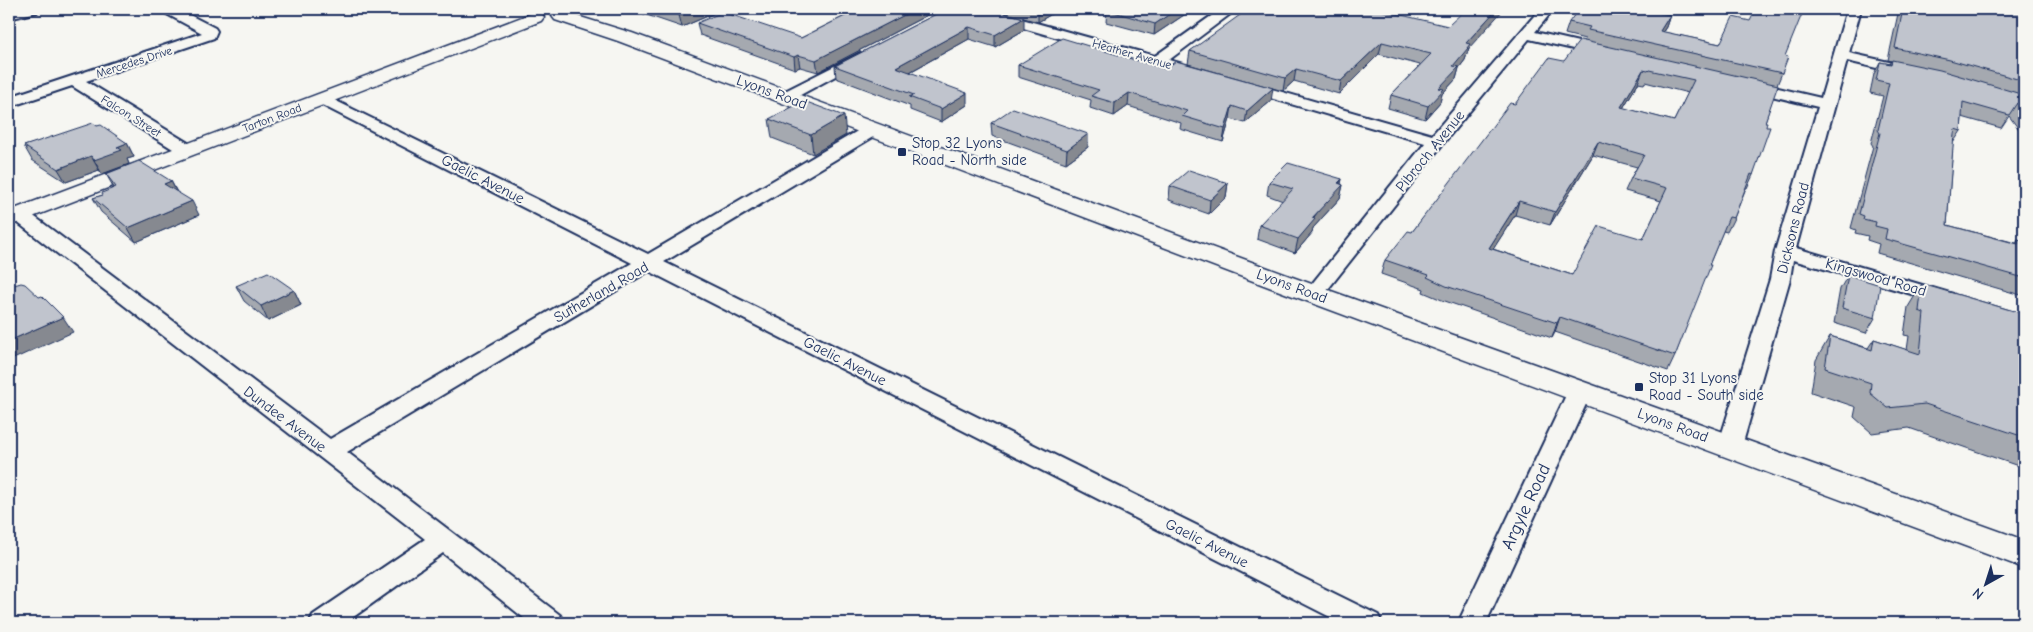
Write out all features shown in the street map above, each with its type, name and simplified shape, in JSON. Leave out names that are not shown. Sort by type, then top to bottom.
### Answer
[{"type":"street","points":[[9,15],[32,9]]},
{"type":"street","name":"Mercedes Drive","points":[[9,102],[209,35],[210,31],[204,26],[168,9]]},
{"type":"street","name":"Heather Avenue","points":[[972,9],[1214,77]]},
{"type":"street","points":[[1158,61],[1230,9]]},
{"type":"street","name":"Pibroch Avenue","points":[[1314,294],[1436,142],[1547,9]]},
{"type":"street","name":"Dicksons Road","points":[[1730,446],[1780,279],[1785,251],[1854,9]]},
{"type":"street","name":"Lyons Road","points":[[550,13],[625,37],[1314,294],[2024,554]]},
{"type":"street","name":"Tarton Road","points":[[14,217],[550,13]]},
{"type":"street","points":[[1526,34],[1623,57]]},
{"type":"street","points":[[785,96],[874,50]]},
{"type":"street","points":[[1842,56],[1919,73]]},
{"type":"street","name":"Falcon Street","points":[[76,81],[187,150]]},
{"type":"street","points":[[1232,82],[1436,142]]},
{"type":"street","points":[[1729,82],[1826,104]]},
{"type":"street","name":"Gaelic Avenue","points":[[322,99],[1368,623]]},
{"type":"street","name":"Sutherland Road","points":[[328,452],[872,130]]},
{"type":"street","name":"Dundee Avenue","points":[[14,217],[444,539],[550,623]]},
{"type":"street","name":"Kingswood Road","points":[[1785,251],[1967,304]]},
{"type":"street","name":"Argyle Road","points":[[1472,623],[1580,391]]},
{"type":"street","points":[[323,623],[444,539]]},
{"type":"building","points":[[660,9],[695,9],[679,15]]},
{"type":"building","points":[[859,9],[916,9],[816,60],[798,55],[794,57],[697,23],[723,12],[801,38]]},
{"type":"building","points":[[946,9],[989,9],[1024,18],[995,35],[969,27],[896,67],[967,93],[941,109],[909,97],[914,95],[835,66]]},
{"type":"building","points":[[1177,9],[1155,24],[1107,10]]},
{"type":"building","points":[[1261,9],[1382,9],[1380,10],[1448,26],[1466,9],[1497,9],[1466,43],[1470,44],[1468,48],[1453,66],[1459,67],[1439,88],[1444,89],[1428,106],[1391,95],[1431,54],[1382,42],[1341,81],[1296,69],[1285,78],[1190,51],[1240,15]]},
{"type":"building","points":[[1579,9],[1662,9],[1660,13],[1670,15],[1660,31],[1720,44],[1733,17],[1750,21],[1756,9],[1804,9],[1785,56],[1788,57],[1782,73],[1588,30],[1590,27],[1569,22]]},
{"type":"building","points":[[1903,9],[2024,9],[2024,81],[1950,60],[1895,48]]},
{"type":"building","points":[[1062,38],[1165,69],[1176,61],[1273,88],[1247,111],[1232,106],[1225,129],[1182,116],[1187,111],[1129,93],[1115,103],[1091,96],[1099,90],[1018,65]]},
{"type":"building","points":[[1580,40],[1778,85],[1765,122],[1767,122],[1766,127],[1770,127],[1753,175],[1751,174],[1734,218],[1729,217],[1675,356],[1560,317],[1557,323],[1446,286],[1427,277],[1429,275],[1385,260],[1408,231],[1412,232],[1510,103],[1515,104],[1549,58],[1564,61]],"holes":[[[1643,70],[1694,80],[1674,121],[1621,107]],[[1598,142],[1644,155],[1631,178],[1667,188],[1643,239],[1599,226],[1572,275],[1489,248],[1519,201],[1555,212]]]},
{"type":"building","points":[[1892,60],[1940,70],[2024,95],[2024,113],[2017,103],[2009,115],[1963,102],[1961,131],[1955,129],[1954,134],[1947,225],[2018,244],[2018,239],[2024,241],[2024,278],[1885,239],[1887,229],[1875,226],[1876,222],[1863,219],[1864,216],[1859,214],[1880,133],[1878,130],[1889,83],[1876,80],[1880,62],[1891,64]]},
{"type":"building","points":[[804,101],[844,116],[811,135],[769,119]]},
{"type":"building","points":[[1013,108],[1088,134],[1067,150],[991,123]]},
{"type":"building","points":[[93,123],[97,126],[101,125],[127,143],[117,147],[122,150],[94,160],[91,156],[58,169],[24,146]]},
{"type":"building","points":[[139,161],[171,181],[164,184],[192,201],[128,228],[93,198],[103,195],[102,193],[116,187],[106,174]]},
{"type":"building","points":[[1288,163],[1342,179],[1338,183],[1343,185],[1312,218],[1315,219],[1298,239],[1259,225],[1293,189],[1269,182]]},
{"type":"building","points":[[1189,170],[1228,183],[1210,200],[1170,186]]},
{"type":"building","points":[[268,272],[294,290],[261,306],[236,286]]},
{"type":"building","points":[[1848,275],[1880,285],[1875,318],[1842,308]]},
{"type":"building","points":[[9,282],[14,285],[25,284],[39,297],[42,296],[63,317],[9,341]]},
{"type":"building","points":[[1922,284],[2024,314],[2024,437],[1925,404],[1888,408],[1870,393],[1871,383],[1825,368],[1830,336],[1872,350],[1874,339],[1920,354],[1924,313],[1919,311]]},
{"type":"place","name":"Stop 32 Lyons Road - North side","points":[[902,152]]},
{"type":"place","name":"Stop 31 Lyons Road - South side","points":[[1639,387]]}]
